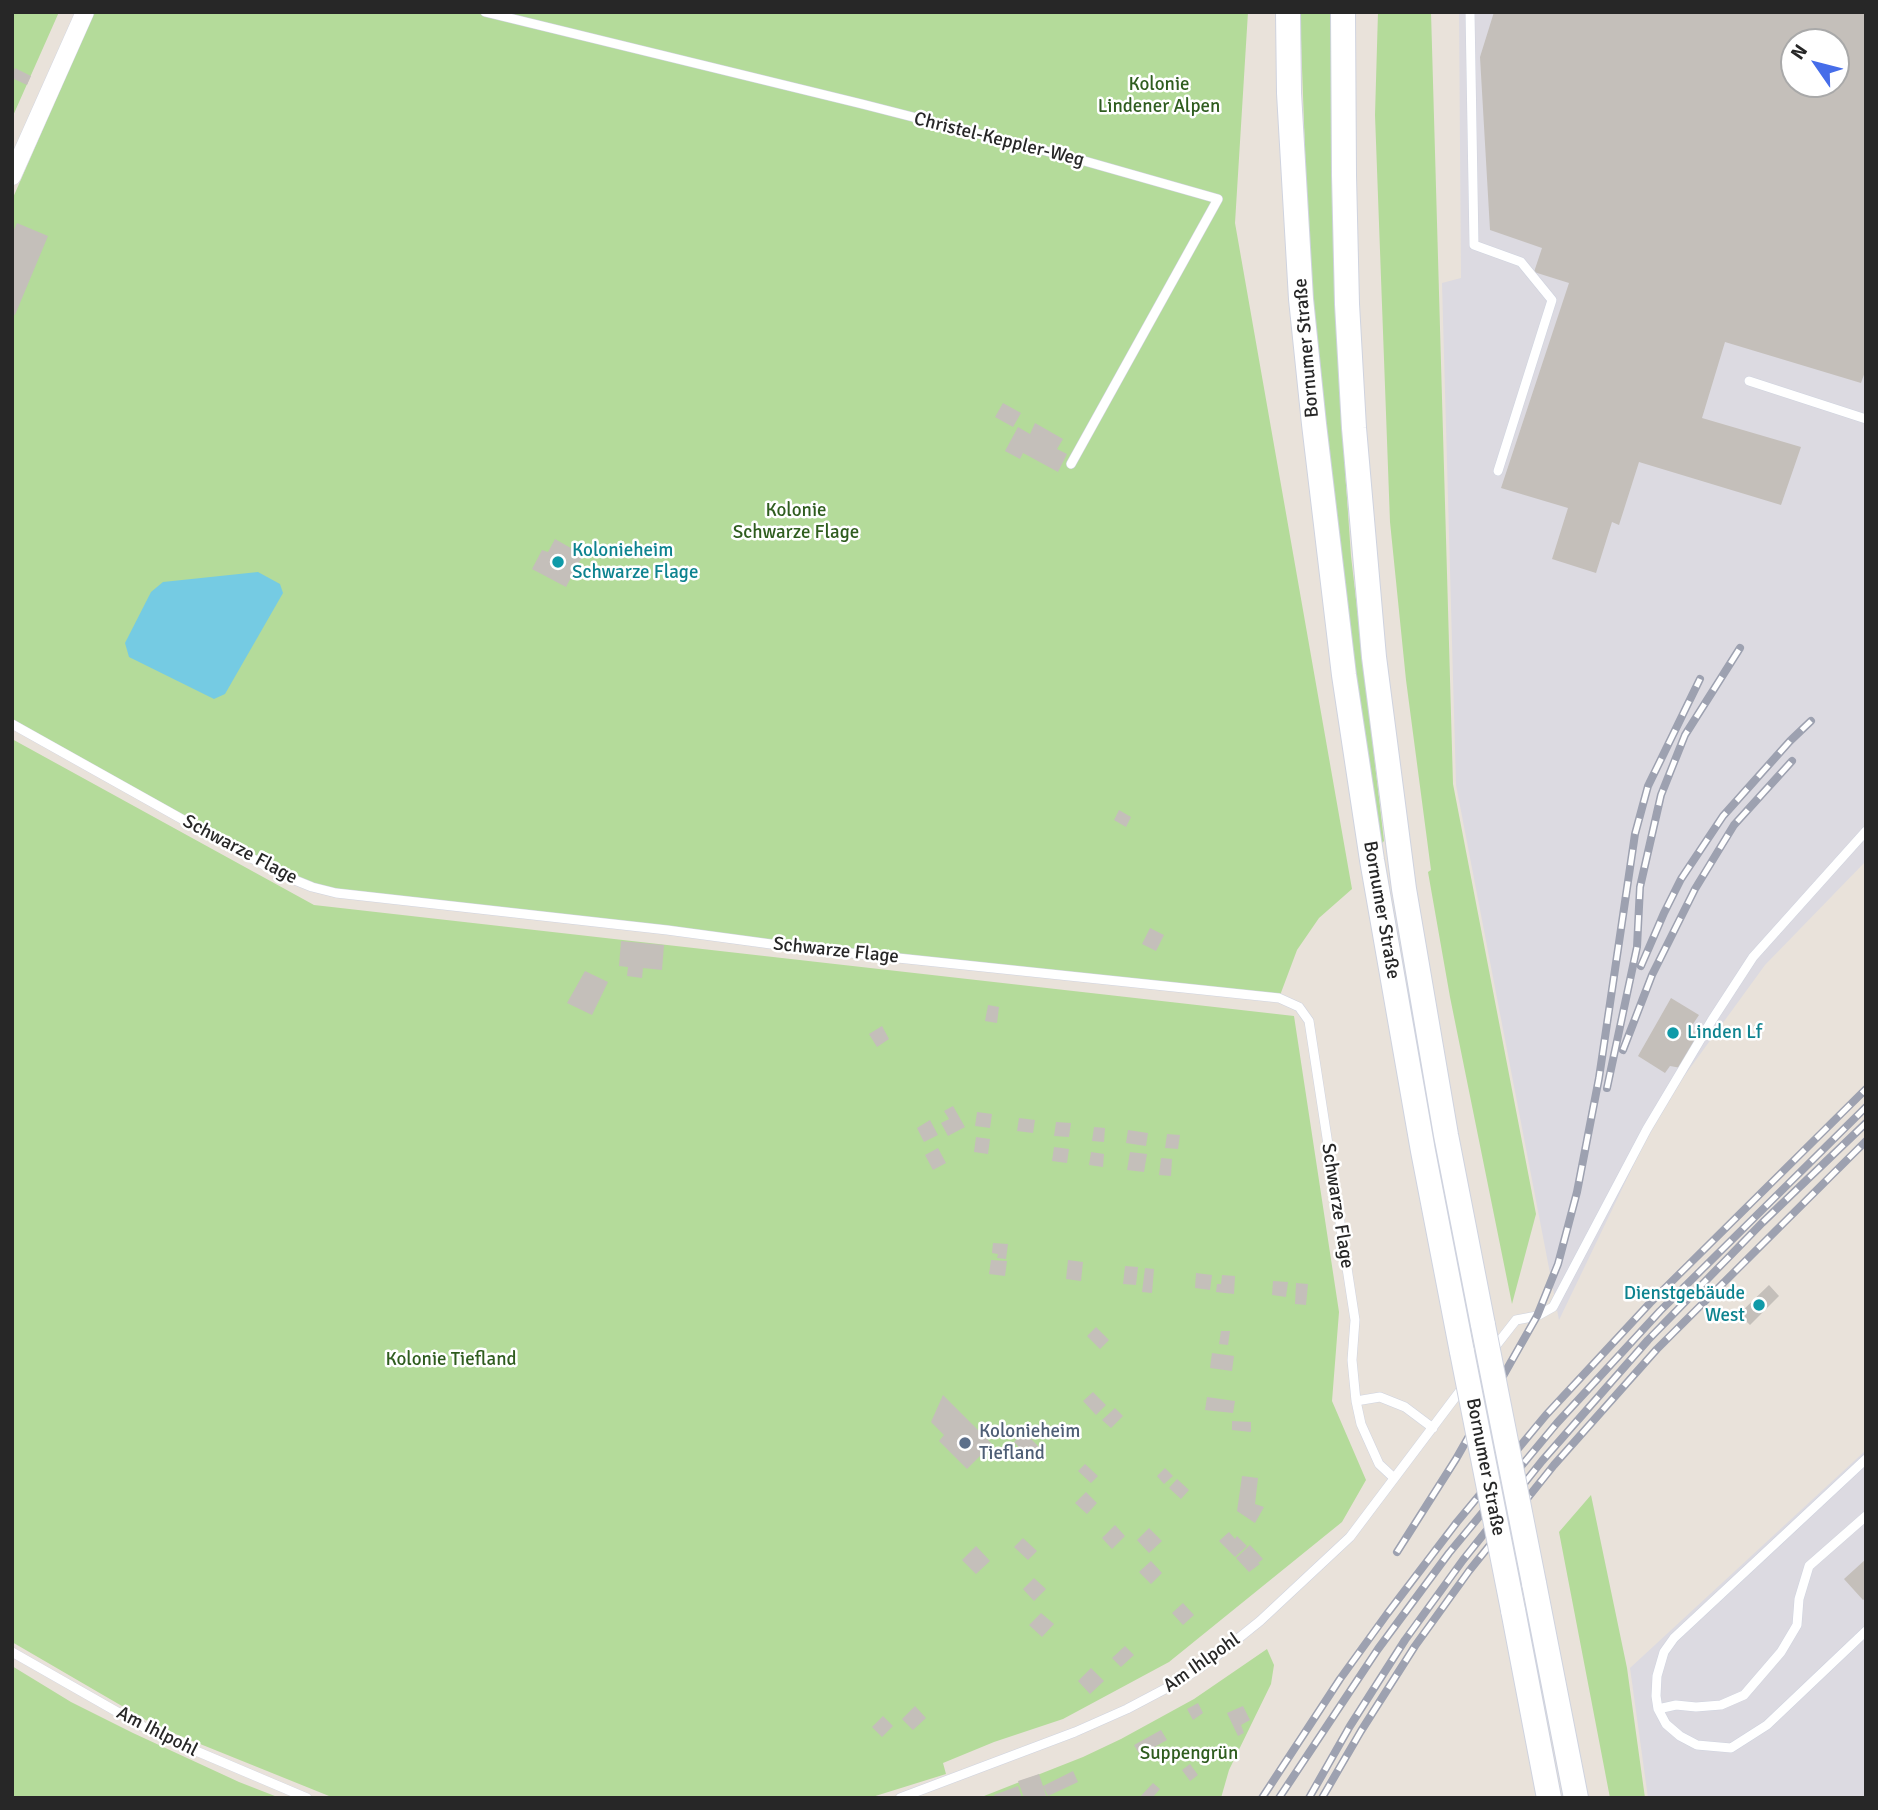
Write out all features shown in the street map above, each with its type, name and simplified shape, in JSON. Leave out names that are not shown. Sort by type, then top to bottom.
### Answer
[{"type":"main road","name":"Bornumer Straße","points":[[1288,12],[1294,197],[1312,411],[1344,675],[1372,860],[1423,1151],[1549,1798]]},
{"type":"main road","name":"Bornumer Straße","points":[[1343,12],[1344,175],[1354,428],[1374,657],[1396,836],[1446,1135],[1576,1798]]},
{"type":"street","points":[[12,176],[85,12]]},
{"type":"lane","name":"Christel-Keppler-Weg","points":[[485,12],[862,104],[1081,160],[1218,199],[1071,464]]},
{"type":"lane","points":[[1470,12],[1474,244],[1521,262],[1552,300],[1498,471]]},
{"type":"lane","points":[[1749,381],[1866,419]]},
{"type":"lane","name":"Schwarze Flage","points":[[12,724],[280,874],[336,893],[803,948],[1279,998],[1299,1007],[1309,1021],[1355,1320],[1352,1360],[1356,1401],[1361,1424],[1378,1464],[1394,1478]]},
{"type":"lane","name":"Am Ihlpohl","points":[[900,1798],[1075,1732],[1182,1680],[1251,1628],[1350,1536],[1517,1320],[1537,1316],[1553,1307],[1647,1129],[1753,957],[1866,831]]},
{"type":"lane","points":[[1356,1401],[1380,1397],[1405,1407],[1433,1428]]},
{"type":"lane","points":[[1866,1459],[1674,1638],[1664,1652],[1657,1676],[1658,1709],[1666,1724],[1680,1736],[1697,1745],[1731,1748],[1750,1738],[1767,1724],[1866,1631]]},
{"type":"lane","points":[[1658,1709],[1675,1705],[1721,1705],[1744,1695],[1781,1652],[1797,1625],[1799,1599],[1809,1566],[1866,1516]]},
{"type":"lane","name":"Am Ihlpohl","points":[[12,1652],[156,1734],[307,1798]]},
{"type":"shaded area","points":[[1459,12],[1866,12],[1866,861],[1765,965],[1661,1108],[1559,1320],[1456,785],[1442,283],[1461,278]]},
{"type":"shaded area","points":[[1866,1450],[1866,1798],[1648,1798],[1630,1668]]},
{"type":"green space","points":[[12,12],[59,12],[12,118]]},
{"type":"green space","name":"Kolonie Schwarze Flage","points":[[94,12],[1248,12],[1235,223],[1352,889],[1319,918],[1297,950],[1279,998],[957,964],[312,887],[12,723],[12,200]]},
{"type":"green space","points":[[1300,12],[1333,12],[1333,239],[1339,384],[1351,556],[1384,841],[1380,845],[1339,556],[1309,262]]},
{"type":"green space","points":[[1378,12],[1431,12],[1453,784],[1536,1214],[1512,1304],[1450,997],[1428,872],[1431,870],[1406,680],[1390,522],[1375,115]]},
{"type":"green space","name":"Kolonie Tiefland","points":[[12,739],[314,905],[1294,1016],[1339,1312],[1332,1401],[1366,1480],[1342,1522],[1169,1662],[1063,1719],[994,1742],[943,1763],[946,1774],[869,1798],[334,1798],[158,1727],[12,1642]]},
{"type":"green space","points":[[1591,1495],[1627,1668],[1645,1798],[1610,1798],[1559,1532]]},
{"type":"green space","name":"Suppengrün","points":[[1267,1649],[1274,1665],[1271,1684],[1229,1770],[1221,1798],[979,1798],[1121,1739],[1194,1699]]},
{"type":"green space","points":[[12,1666],[71,1702],[133,1733],[280,1798],[12,1798]]},
{"type":"water","points":[[258,572],[280,584],[283,593],[225,694],[214,699],[129,657],[125,643],[151,592],[163,582]]},
{"type":"building","points":[[1494,12],[1866,12],[1866,369],[1861,383],[1725,342],[1702,418],[1801,447],[1781,505],[1639,462],[1619,525],[1612,522],[1596,573],[1552,559],[1568,508],[1501,488],[1569,283],[1534,272],[1542,248],[1490,230],[1480,57]]},
{"type":"building","points":[[15,68],[31,76],[27,85],[12,78]]},
{"type":"building","points":[[17,223],[48,236],[15,315],[12,314],[12,234]]},
{"type":"building","points":[[1003,403],[1021,413],[1013,427],[995,417]]},
{"type":"building","points":[[1035,423],[1063,439],[1057,449],[1067,454],[1058,472],[1023,453],[1020,459],[1005,451],[1018,427],[1030,434]]},
{"type":"building","name":"Kolonieheim Schwarze Flage","points":[[555,539],[583,555],[566,587],[532,569],[542,550],[548,552]]},
{"type":"building","points":[[1119,810],[1131,817],[1126,827],[1114,820]]},
{"type":"building","points":[[1150,928],[1164,935],[1156,951],[1142,944]]},
{"type":"building","points":[[621,941],[664,945],[662,970],[643,968],[642,978],[627,976],[628,967],[619,966]]},
{"type":"building","points":[[585,971],[608,982],[592,1015],[567,1003]]},
{"type":"building","name":"Linden Lf","points":[[1671,998],[1699,1015],[1691,1027],[1699,1039],[1681,1068],[1670,1066],[1665,1073],[1638,1056]]},
{"type":"building","points":[[988,1005],[999,1007],[997,1023],[985,1021]]},
{"type":"building","points":[[882,1026],[889,1039],[877,1047],[869,1034]]},
{"type":"building","points":[[953,1106],[965,1127],[948,1136],[941,1123],[949,1119],[944,1111]]},
{"type":"building","points":[[977,1112],[992,1114],[990,1128],[975,1126]]},
{"type":"building","points":[[1019,1118],[1035,1120],[1033,1133],[1017,1131]]},
{"type":"building","points":[[930,1120],[938,1135],[924,1142],[917,1128]]},
{"type":"building","points":[[1056,1122],[1071,1123],[1069,1137],[1054,1136]]},
{"type":"building","points":[[1094,1127],[1105,1128],[1104,1142],[1092,1141]]},
{"type":"building","points":[[1128,1130],[1148,1133],[1146,1146],[1126,1143]]},
{"type":"building","points":[[1167,1134],[1180,1135],[1178,1149],[1165,1148]]},
{"type":"building","points":[[976,1137],[990,1139],[988,1154],[974,1152]]},
{"type":"building","points":[[1054,1147],[1069,1149],[1067,1163],[1052,1161]]},
{"type":"building","points":[[938,1148],[946,1163],[933,1170],[925,1155]]},
{"type":"building","points":[[1091,1152],[1104,1154],[1103,1167],[1089,1165]]},
{"type":"building","points":[[1130,1152],[1147,1154],[1144,1172],[1127,1170]]},
{"type":"building","points":[[1161,1158],[1172,1159],[1171,1176],[1159,1175]]},
{"type":"building","points":[[993,1243],[1008,1244],[1006,1259],[997,1258],[998,1254],[992,1253]]},
{"type":"building","points":[[991,1260],[1007,1261],[1005,1276],[989,1274]]},
{"type":"building","points":[[1068,1260],[1083,1262],[1081,1281],[1066,1279]]},
{"type":"building","points":[[1125,1266],[1138,1267],[1136,1285],[1123,1284]]},
{"type":"building","points":[[1145,1268],[1154,1269],[1152,1293],[1142,1292]]},
{"type":"building","points":[[1196,1273],[1212,1275],[1210,1290],[1195,1288]]},
{"type":"building","points":[[1222,1275],[1235,1276],[1234,1294],[1216,1292]]},
{"type":"building","points":[[1273,1281],[1288,1282],[1286,1297],[1272,1295]]},
{"type":"building","points":[[1296,1283],[1308,1284],[1306,1305],[1295,1304]]},
{"type":"building","name":"Dienstgebäude West","points":[[1769,1285],[1779,1296],[1750,1325],[1739,1314]]},
{"type":"building","points":[[1096,1327],[1109,1340],[1100,1349],[1087,1336]]},
{"type":"building","points":[[1221,1331],[1230,1331],[1228,1345],[1219,1344]]},
{"type":"building","points":[[1212,1353],[1234,1356],[1232,1371],[1210,1368]]},
{"type":"building","points":[[1093,1392],[1106,1405],[1096,1415],[1083,1401]]},
{"type":"building","name":"Kolonieheim Tiefland","points":[[943,1395],[992,1444],[967,1469],[939,1441],[944,1435],[931,1422]]},
{"type":"building","points":[[1207,1397],[1235,1401],[1233,1413],[1205,1410]]},
{"type":"building","points":[[1115,1408],[1123,1416],[1111,1428],[1102,1420]]},
{"type":"building","points":[[1232,1421],[1251,1422],[1251,1432],[1232,1430]]},
{"type":"building","points":[[1024,1432],[1040,1448],[1029,1458],[1014,1442]]},
{"type":"building","points":[[1085,1464],[1098,1476],[1091,1483],[1078,1471]]},
{"type":"building","points":[[1165,1468],[1173,1476],[1164,1484],[1157,1476]]},
{"type":"building","points":[[1242,1476],[1258,1478],[1255,1504],[1264,1507],[1255,1523],[1237,1511]]},
{"type":"building","points":[[1177,1479],[1189,1490],[1181,1499],[1169,1488]]},
{"type":"building","points":[[1086,1492],[1097,1503],[1087,1514],[1075,1503]]},
{"type":"building","points":[[1115,1525],[1125,1536],[1112,1549],[1102,1538]]},
{"type":"building","points":[[1149,1528],[1162,1541],[1149,1553],[1137,1540]]},
{"type":"building","points":[[1229,1532],[1247,1546],[1235,1557],[1219,1541]]},
{"type":"building","points":[[1023,1538],[1037,1551],[1028,1560],[1014,1547]]},
{"type":"building","points":[[1250,1545],[1263,1559],[1249,1572],[1236,1558]]},
{"type":"building","points":[[976,1546],[990,1561],[976,1574],[962,1560]]},
{"type":"building","points":[[1866,1559],[1866,1598],[1863,1600],[1844,1579]]},
{"type":"building","points":[[1151,1561],[1162,1573],[1151,1584],[1139,1572]]},
{"type":"building","points":[[1034,1578],[1046,1589],[1034,1601],[1023,1589]]},
{"type":"building","points":[[1183,1603],[1194,1615],[1183,1625],[1172,1613]]},
{"type":"building","points":[[1041,1613],[1054,1624],[1042,1637],[1029,1625]]},
{"type":"building","points":[[1125,1646],[1134,1655],[1121,1667],[1112,1658]]},
{"type":"building","points":[[1091,1668],[1104,1681],[1090,1694],[1078,1681]]},
{"type":"building","points":[[1198,1703],[1203,1713],[1193,1720],[1187,1709]]},
{"type":"building","points":[[915,1706],[926,1718],[913,1730],[902,1719]]},
{"type":"building","points":[[1243,1706],[1250,1720],[1241,1725],[1244,1733],[1238,1736],[1227,1713]]},
{"type":"building","points":[[883,1716],[893,1726],[882,1737],[872,1727]]},
{"type":"building","points":[[1161,1730],[1167,1740],[1140,1755],[1134,1745]]},
{"type":"building","points":[[1190,1764],[1198,1775],[1190,1781],[1182,1770]]},
{"type":"building","points":[[1073,1771],[1078,1782],[1048,1796],[1043,1786]]},
{"type":"building","points":[[1039,1774],[1047,1798],[1024,1798],[1018,1781]]},
{"type":"building","points":[[1153,1783],[1160,1789],[1152,1798],[1139,1798]]},
{"type":"building","points":[[1018,1786],[1022,1798],[995,1798],[994,1795]]},
{"type":"railway","points":[[1607,1088],[1637,947],[1640,887],[1661,795],[1685,735],[1740,648]]},
{"type":"railway","points":[[1397,1552],[1456,1459],[1537,1316],[1558,1264],[1577,1192],[1599,1078],[1635,834],[1648,786],[1700,679]]},
{"type":"railway","points":[[1641,966],[1681,879],[1723,816],[1811,721]]},
{"type":"railway","points":[[1623,1050],[1652,975],[1695,889],[1734,825],[1792,761]]},
{"type":"railway","points":[[1262,1798],[1340,1679],[1387,1614],[1457,1522],[1546,1415],[1650,1303],[1866,1089]]},
{"type":"railway","points":[[1279,1798],[1378,1649],[1449,1553],[1557,1423],[1660,1311],[1866,1107]]},
{"type":"railway","points":[[1309,1798],[1350,1726],[1405,1640],[1463,1560],[1542,1461],[1648,1340],[1762,1223],[1866,1123]]},
{"type":"railway","points":[[1322,1798],[1415,1646],[1469,1571],[1554,1465],[1657,1349],[1866,1141]]},
{"type":"place","name":"Kolonieheim Schwarze Flage","points":[[558,562]]},
{"type":"place","name":"Linden Lf","points":[[1673,1033]]},
{"type":"place","name":"Dienstgebäude West","points":[[1759,1305]]},
{"type":"place","name":"Kolonieheim Tiefland","points":[[965,1443]]},
{"type":"park label","name":"Kolonie Lindener Alpen","points":[[1159,96]]}]
